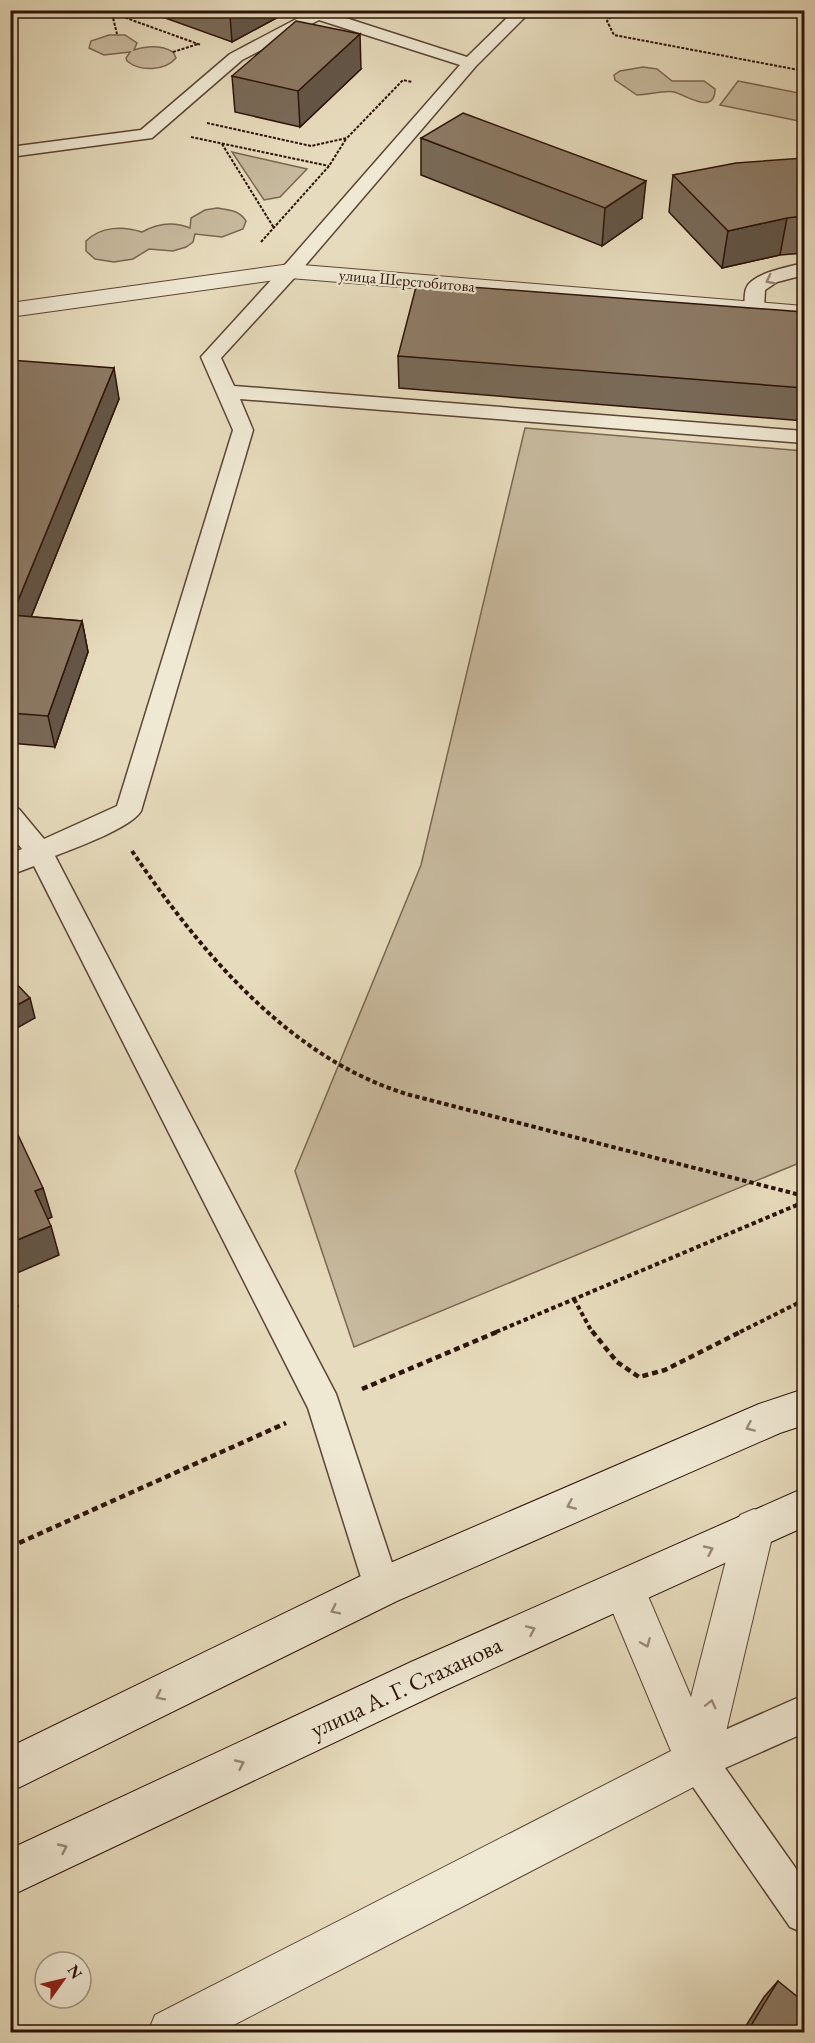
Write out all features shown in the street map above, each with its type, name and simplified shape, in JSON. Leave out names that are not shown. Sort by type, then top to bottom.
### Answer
[{"type":"street","name":"улица Шерстобитова","points":[[10,310],[290,271],[804,313]]},
{"type":"street","points":[[10,1770],[382,1587],[773,1417],[804,1407]]},
{"type":"street","name":"улица А. Г. Стаханова","points":[[10,1873],[426,1677],[624,1590],[804,1507]]},
{"type":"street","points":[[172,2032],[697,1761],[754,1529]]},
{"type":"street","points":[[624,1590],[697,1761]]},
{"type":"lane","points":[[10,865],[128,811],[243,430],[211,357],[290,271],[470,63],[525,10]]},
{"type":"lane","points":[[10,152],[146,134],[236,57],[316,12],[470,63]]},
{"type":"lane","points":[[754,309],[756,288],[770,278],[804,269]]},
{"type":"lane","points":[[226,392],[804,437]]},
{"type":"lane","points":[[10,816],[40,852],[324,1405],[382,1587]]},
{"type":"lane","points":[[804,1714],[697,1761],[804,1913]]},
{"type":"path","points":[[10,27],[20,10]]},
{"type":"path","points":[[104,10],[236,57]]},
{"type":"path","points":[[617,10],[608,21],[614,35],[804,71]]},
{"type":"path","points":[[112,13],[117,34]]},
{"type":"path","points":[[173,52],[199,44]]},
{"type":"path","points":[[255,249],[329,166],[347,138],[403,81],[449,87]]},
{"type":"path","points":[[168,114],[311,146],[347,138]]},
{"type":"path","points":[[152,129],[329,166]]},
{"type":"path","points":[[222,144],[274,228]]},
{"type":"path","points":[[112,820],[159,892],[228,974],[267,1012],[316,1050],[385,1087],[804,1196]]},
{"type":"path","points":[[10,1547],[236,1447],[324,1405],[804,1202]]},
{"type":"path","points":[[574,1299],[596,1341],[620,1367],[639,1377],[665,1370],[804,1300]]},
{"type":"shaded area","points":[[109,35],[125,35],[137,43],[134,50],[159,47],[173,52],[176,58],[166,66],[145,68],[132,65],[127,61],[126,58],[130,52],[104,55],[89,48],[91,41]]},
{"type":"shaded area","points":[[643,67],[657,69],[672,81],[704,81],[715,89],[714,97],[705,103],[674,92],[637,95],[615,80],[614,75],[620,71]]},
{"type":"shaded area","points":[[738,81],[804,94],[804,122],[720,105]]},
{"type":"shaded area","points":[[232,152],[307,169],[280,197],[264,200]]},
{"type":"shaded area","points":[[217,208],[240,215],[246,221],[243,229],[222,237],[195,234],[193,242],[186,247],[173,251],[149,249],[133,259],[114,262],[95,259],[86,251],[86,241],[98,232],[120,228],[142,232],[160,225],[172,224],[190,228],[191,218],[205,210]]},
{"type":"shaded area","points":[[525,428],[804,451],[804,1161],[354,1347],[295,1171],[421,865]]},
{"type":"building","points":[[218,10],[238,10],[230,15]]},
{"type":"building","points":[[296,21],[360,34],[298,91],[232,76]]},
{"type":"building","points":[[463,113],[646,181],[605,208],[421,138]]},
{"type":"building","points":[[804,158],[804,216],[728,231],[673,175],[736,163]]},
{"type":"building","points":[[417,283],[804,312],[804,388],[398,356]]},
{"type":"building","points":[[10,360],[114,368],[12,615],[82,621],[48,716],[10,713]]},
{"type":"building","points":[[10,977],[30,998],[10,1009]]},
{"type":"building","points":[[10,1118],[43,1188],[35,1191],[51,1226],[10,1243]]},
{"type":"building","points":[[778,1981],[804,2002],[804,2032],[747,2032]]}]
